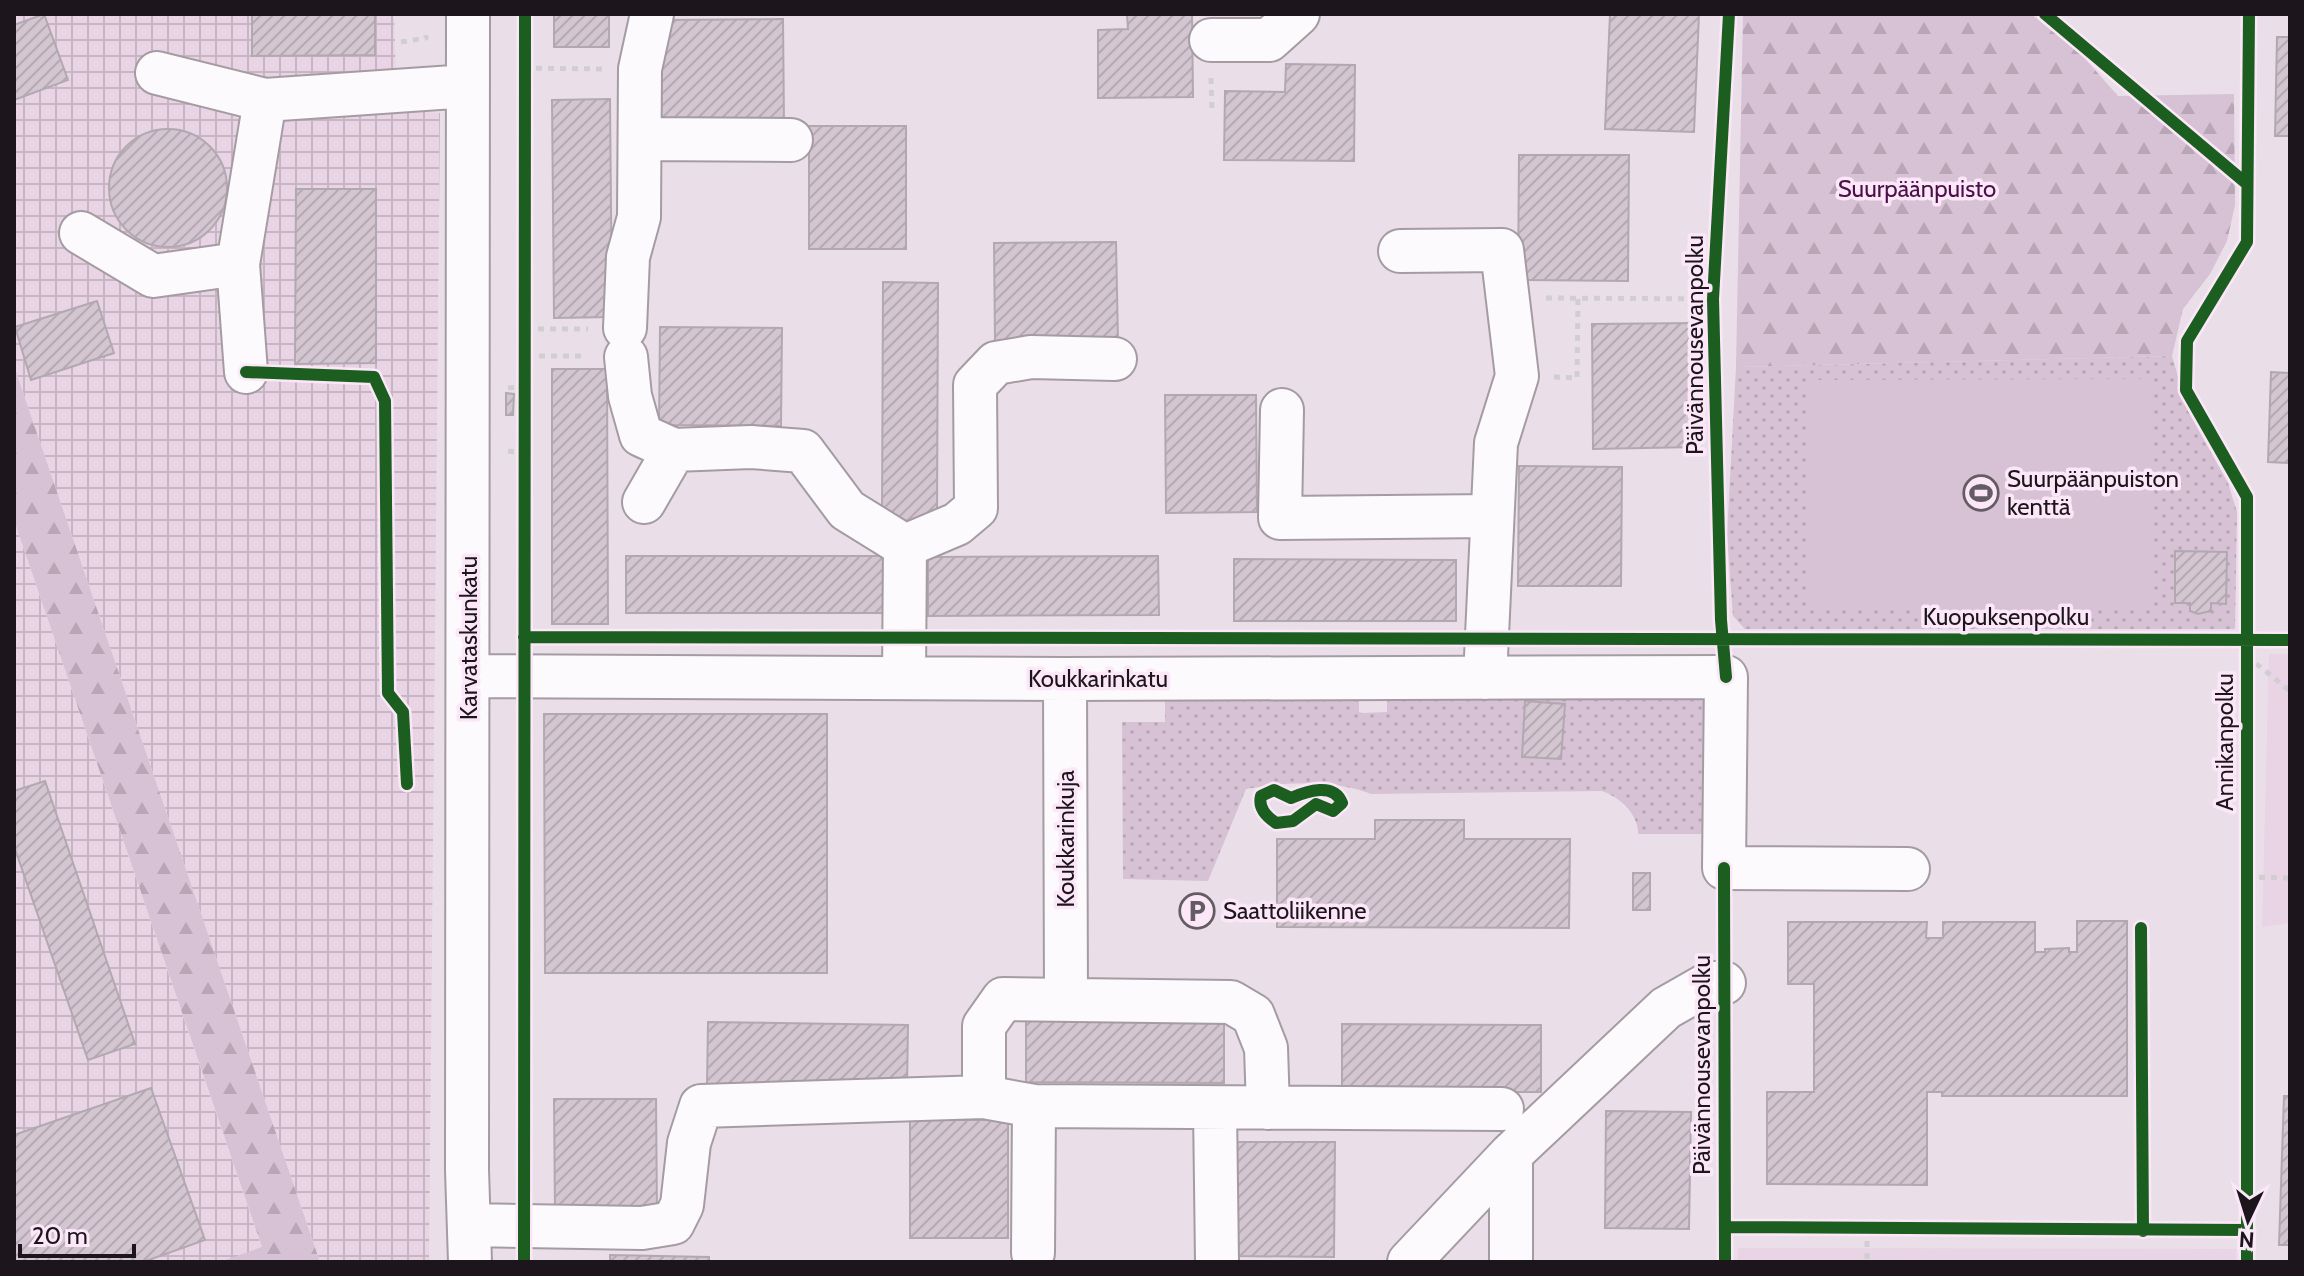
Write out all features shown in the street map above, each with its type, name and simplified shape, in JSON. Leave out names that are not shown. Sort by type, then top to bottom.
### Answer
[{"type":"street","name":"Karvataskunkatu","points":[[468,14],[470,1244]]},
{"type":"street","points":[[652,14],[640,69],[639,217],[628,257],[625,343],[630,396],[641,435],[674,450],[751,447],[803,451],[847,510],[905,546]]},
{"type":"street","points":[[1211,40],[1269,40],[1298,14]]},
{"type":"street","points":[[157,73],[265,100],[468,86]]},
{"type":"street","points":[[246,372],[238,264],[265,100]]},
{"type":"street","points":[[640,139],[791,140]]},
{"type":"street","points":[[81,233],[153,276],[238,264]]},
{"type":"street","points":[[1400,251],[1502,250],[1517,376],[1496,443],[1485,678]]},
{"type":"street","points":[[905,546],[957,524],[976,508],[975,385],[996,363],[1031,357],[1115,359]]},
{"type":"street","points":[[1282,410],[1280,518],[1492,516]]},
{"type":"street","points":[[644,502],[674,450]]},
{"type":"street","points":[[904,678],[905,546]]},
{"type":"street","name":"Koukkarinkatu","points":[[469,676],[1065,679],[1726,677],[1724,868],[1908,869]]},
{"type":"street","name":"Koukkarinkuja","points":[[1065,679],[1066,999]]},
{"type":"street","points":[[1409,1262],[1511,1154],[1666,1008],[1710,983],[1724,983]]},
{"type":"street","points":[[984,1097],[984,1026],[1003,999],[1231,1002],[1253,1015],[1266,1048],[1268,1108]]},
{"type":"street","points":[[470,1244],[673,1223],[682,1205],[689,1143],[701,1106],[984,1097],[1034,1106],[1502,1109]]},
{"type":"street","points":[[1033,1253],[1034,1106]]},
{"type":"street","points":[[1215,1108],[1217,1262]]},
{"type":"street","points":[[1511,1154],[1511,1262]]},
{"type":"path","points":[[400,28],[403,89]]},
{"type":"path","points":[[401,42],[426,38]]},
{"type":"path","points":[[524,83],[524,61],[640,69]]},
{"type":"path","points":[[1517,376],[1577,378],[1578,298]]},
{"type":"path","points":[[1508,299],[1713,299]]},
{"type":"path","points":[[501,389],[527,392],[526,314]]},
{"type":"path","points":[[526,329],[625,343]]},
{"type":"path","points":[[527,356],[625,343]]},
{"type":"path","points":[[508,452],[526,446],[526,467]]},
{"type":"path","points":[[2247,656],[2290,691]]},
{"type":"path","points":[[2247,861],[2247,884],[2290,878]]},
{"type":"path","points":[[1851,1229],[1882,1229]]},
{"type":"path","points":[[1867,1229],[1867,1262]]},
{"type":"shaded area","points":[[14,14],[394,14],[397,110],[440,113],[429,1262],[320,1262],[14,366]]},
{"type":"shaded area","points":[[14,520],[262,1248],[220,1262],[14,1262]]},
{"type":"shaded area","points":[[2269,654],[2290,654],[2290,923],[2262,927]]},
{"type":"shaded area","points":[[1738,1248],[2236,1249],[2236,1262],[1738,1262]]},
{"type":"green space","name":"Suurpäänpuisto","points":[[1743,14],[2031,14],[2081,54],[2118,96],[2234,94],[2235,205],[2227,241],[2210,274],[2183,309],[2172,356],[1736,367]]},
{"type":"green space","points":[[2172,356],[2188,411],[2228,483],[2237,512],[2235,629],[1745,629],[1733,616],[1727,535],[1736,367]]},
{"type":"green space","points":[[14,366],[320,1262],[220,1262],[262,1247],[14,520]]},
{"type":"green space","name":"Suurpäänpuiston kenttä","points":[[2152,379],[2153,607],[1809,606],[1809,380]]},
{"type":"green space","points":[[1165,698],[1359,698],[1359,712],[1363,713],[1387,712],[1387,698],[1704,698],[1704,834],[1638,834],[1635,820],[1627,808],[1602,791],[1371,794],[1325,784],[1277,785],[1246,789],[1208,881],[1123,879],[1122,722],[1165,722]]},
{"type":"building","points":[[44,14],[68,80],[14,100],[14,25]]},
{"type":"building","points":[[252,14],[375,14],[375,55],[252,56]]},
{"type":"building","points":[[554,14],[609,14],[609,47],[554,47]]},
{"type":"building","points":[[1127,14],[1192,14],[1193,97],[1098,98],[1098,30],[1128,29]]},
{"type":"building","points":[[1610,14],[1699,14],[1694,132],[1605,129]]},
{"type":"building","points":[[783,19],[784,124],[661,125],[660,20]]},
{"type":"building","points":[[2277,37],[2290,37],[2290,136],[2275,136]]},
{"type":"building","points":[[1286,64],[1355,65],[1354,161],[1224,160],[1225,91],[1285,92]]},
{"type":"building","points":[[610,99],[612,317],[554,318],[552,100]]},
{"type":"building","points":[[809,126],[906,126],[906,249],[809,249]]},
{"type":"building","points":[[168,129],[191,133],[210,146],[223,165],[227,188],[223,211],[210,230],[191,243],[168,247],[145,243],[126,230],[113,211],[109,188],[113,165],[126,146],[145,133]]},
{"type":"building","points":[[1519,155],[1629,155],[1628,281],[1518,280]]},
{"type":"building","points":[[296,189],[376,189],[376,363],[295,364]]},
{"type":"building","points":[[1116,242],[1118,340],[995,342],[994,243]]},
{"type":"building","points":[[883,282],[938,283],[937,521],[882,520]]},
{"type":"building","points":[[97,301],[114,353],[31,380],[15,327]]},
{"type":"building","points":[[1696,323],[1697,447],[1593,449],[1592,324]]},
{"type":"building","points":[[660,327],[782,328],[781,426],[659,425]]},
{"type":"building","points":[[552,369],[607,369],[608,624],[552,624]]},
{"type":"building","points":[[2271,372],[2290,373],[2290,463],[2268,462]]},
{"type":"building","points":[[506,393],[514,394],[513,415],[506,415]]},
{"type":"building","points":[[1165,395],[1256,395],[1257,512],[1166,513]]},
{"type":"building","points":[[1519,466],[1622,467],[1621,586],[1518,586]]},
{"type":"building","points":[[2175,551],[2227,552],[2226,604],[2211,603],[2211,611],[2198,614],[2190,611],[2190,603],[2175,603]]},
{"type":"building","points":[[626,556],[885,556],[885,613],[626,613]]},
{"type":"building","points":[[1158,556],[1159,615],[928,616],[928,557]]},
{"type":"building","points":[[1234,559],[1456,560],[1456,621],[1234,621]]},
{"type":"building","points":[[1525,701],[1565,704],[1561,759],[1522,757]]},
{"type":"building","points":[[544,714],[827,714],[827,973],[545,973]]},
{"type":"building","points":[[45,781],[135,1044],[88,1060],[14,846],[14,791]]},
{"type":"building","points":[[1375,820],[1464,820],[1464,839],[1570,839],[1569,928],[1277,927],[1277,839],[1375,839]]},
{"type":"building","points":[[1633,873],[1650,873],[1650,910],[1633,910]]},
{"type":"building","points":[[2077,921],[2127,921],[2127,1096],[1942,1096],[1942,1092],[1927,1092],[1927,1185],[1767,1184],[1767,1092],[1814,1092],[1814,984],[1788,984],[1788,922],[1927,922],[1926,938],[1943,938],[1943,922],[2035,922],[2035,952],[2069,948],[2069,952],[2077,952]]},
{"type":"building","points":[[1026,1018],[1224,1019],[1224,1083],[1026,1082]]},
{"type":"building","points":[[708,1022],[908,1025],[907,1087],[707,1084]]},
{"type":"building","points":[[1342,1024],[1541,1025],[1541,1092],[1342,1092]]},
{"type":"building","points":[[151,1088],[205,1240],[143,1262],[14,1262],[14,1135]]},
{"type":"building","points":[[2284,1096],[2290,1096],[2290,1245],[2279,1245]]},
{"type":"building","points":[[554,1099],[656,1099],[657,1213],[555,1213]]},
{"type":"building","points":[[1606,1111],[1691,1112],[1689,1229],[1605,1228]]},
{"type":"building","points":[[910,1120],[1008,1120],[1008,1238],[910,1238]]},
{"type":"building","points":[[1232,1142],[1335,1142],[1334,1257],[1232,1256]]},
{"type":"building","points":[[610,1255],[709,1257],[709,1262],[610,1262]]},
{"type":"cycle path","points":[[524,1262],[525,14]]},
{"type":"cycle path","name":"Päivännousevanpolku","points":[[1726,677],[1721,620],[1713,299],[1729,14]]},
{"type":"cycle path","points":[[2045,14],[2247,184]]},
{"type":"cycle path","name":"Annikanpolku","points":[[2247,1262],[2247,497],[2186,390],[2187,341],[2247,242],[2249,14]]},
{"type":"cycle path","points":[[246,372],[374,377],[385,401],[388,693],[403,712],[407,784]]},
{"type":"cycle path","name":"Kuopuksenpolku","points":[[524,637],[2290,640]]},
{"type":"cycle path","points":[[1274,790],[1291,798],[1327,790],[1338,796],[1342,803],[1333,811],[1316,804],[1293,821],[1276,823],[1264,811],[1260,800],[1261,796],[1274,790]]},
{"type":"cycle path","name":"Päivännousevanpolku","points":[[1724,868],[1725,1262]]},
{"type":"cycle path","points":[[2141,928],[2143,1231]]},
{"type":"cycle path","points":[[1725,1227],[2247,1230]]},
{"type":"place","name":"Suurpäänpuiston kenttä","points":[[1981,493]]},
{"type":"place","name":"Saattoliikenne","points":[[1197,911]]}]
